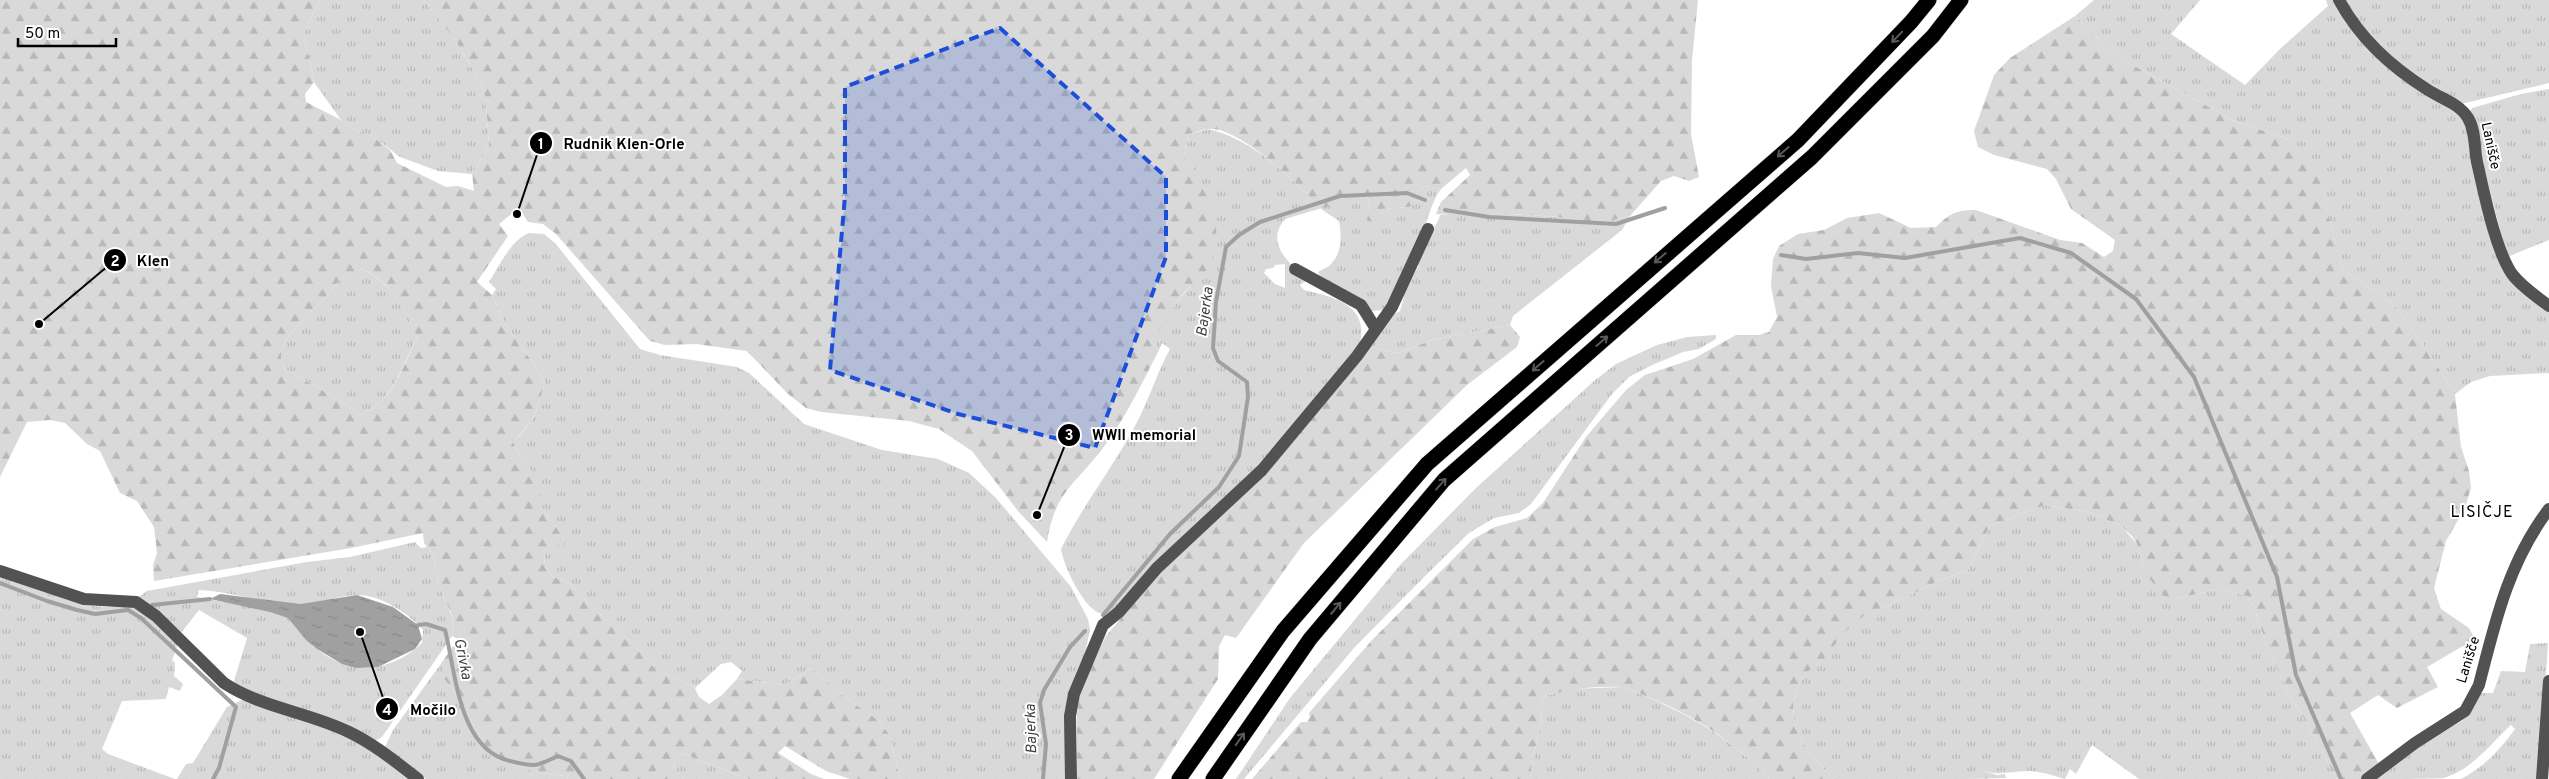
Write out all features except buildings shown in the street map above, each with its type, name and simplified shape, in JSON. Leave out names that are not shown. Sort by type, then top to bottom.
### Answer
[{"type":"highway","points":[[1179,779],[1283,631],[1427,464],[1798,140],[1912,22],[1929,0]]},
{"type":"highway","points":[[1213,779],[1310,639],[1444,480],[1812,156],[1933,36],[1961,0]]},
{"type":"street","name":"Lanišče","points":[[2339,0],[2351,23],[2370,46],[2428,90],[2460,108],[2468,118],[2472,128],[2480,175],[2504,259],[2512,274],[2549,306]]},
{"type":"street","points":[[1071,779],[1070,716],[1074,694],[1103,625],[1118,612],[1157,568],[1262,470],[1357,356],[1392,307],[1428,229]]},
{"type":"street","points":[[1295,269],[1360,304],[1376,329]]},
{"type":"street","name":"Lanišče","points":[[2367,779],[2415,743],[2448,723],[2469,705],[2479,685],[2504,592],[2516,562],[2531,532],[2549,509]]},
{"type":"street","points":[[0,571],[84,599],[136,602],[156,616],[224,683],[235,690],[263,703],[348,732],[386,754],[418,779]]},
{"type":"street","points":[[2542,779],[2549,681]]},
{"type":"highlighted area","points":[[1000,28],[1166,177],[1166,257],[1095,448],[958,414],[830,370],[845,196],[845,87]]},
{"type":"green space","points":[[0,0],[320,0],[304,33],[314,82],[305,94],[306,102],[341,120],[357,132],[373,136],[390,150],[397,163],[446,187],[458,186],[474,191],[472,174],[489,146],[486,101],[481,83],[455,40],[424,0],[1698,0],[1692,60],[1691,134],[1699,177],[1689,181],[1674,176],[1661,181],[1630,216],[1605,222],[1570,224],[1560,217],[1508,214],[1468,216],[1436,214],[1441,202],[1470,175],[1466,168],[1441,189],[1425,186],[1417,192],[1418,202],[1409,207],[1383,209],[1375,230],[1366,229],[1370,207],[1368,198],[1353,193],[1330,206],[1312,211],[1306,203],[1309,196],[1275,165],[1233,135],[1219,130],[1207,129],[1188,135],[1185,157],[1207,194],[1215,222],[1217,237],[1211,263],[1178,300],[1151,342],[1159,350],[1140,388],[1111,437],[1061,500],[1055,511],[1047,542],[1018,511],[972,451],[939,429],[909,421],[821,412],[806,408],[788,394],[747,351],[696,344],[665,345],[650,341],[556,234],[543,224],[528,222],[519,208],[499,224],[508,236],[477,282],[492,295],[505,324],[536,367],[545,383],[534,416],[513,442],[521,458],[534,474],[543,509],[565,540],[564,547],[556,544],[550,545],[544,554],[545,566],[553,577],[569,582],[585,600],[641,652],[656,670],[695,688],[699,697],[709,704],[722,695],[737,679],[785,685],[812,668],[843,696],[878,720],[889,734],[900,779],[850,779],[826,771],[785,746],[778,753],[811,774],[824,779],[749,779],[684,754],[675,756],[673,766],[684,779],[568,779],[565,776],[540,773],[491,757],[457,695],[441,675],[444,669],[440,665],[458,639],[452,636],[453,618],[439,585],[433,555],[424,543],[423,533],[351,548],[154,581],[153,565],[157,553],[154,527],[137,501],[120,493],[100,451],[87,444],[65,423],[50,420],[27,422],[0,477]],"holes":[[[362,269],[389,289],[403,307],[417,338],[401,372],[388,393],[380,403],[359,415],[344,403],[286,369],[281,361],[285,342],[292,332],[341,279],[348,274]]]},
{"type":"green space","points":[[320,0],[424,0],[455,40],[481,83],[486,101],[489,146],[472,174],[438,171],[400,157],[373,136],[357,132],[341,120],[314,82],[304,33]]},
{"type":"green space","points":[[2094,0],[2200,0],[2171,34],[2245,85],[2281,48],[2328,6],[2326,0],[2336,0],[2358,35],[2465,121],[2498,251],[2549,311],[2549,373],[2490,376],[2471,382],[2455,394],[2421,341],[2393,304],[2342,269],[2318,172],[2289,139],[2236,122],[2118,57],[2075,16]]},
{"type":"green space","points":[[2345,0],[2549,0],[2549,83],[2461,104],[2400,66],[2366,33]]},
{"type":"green space","points":[[2075,16],[2118,57],[2236,122],[2289,139],[2318,171],[2342,269],[2393,304],[2421,341],[2455,394],[2461,447],[2469,471],[2471,488],[2465,508],[2446,541],[2434,588],[2441,609],[2469,628],[2475,639],[2427,667],[2438,687],[2397,708],[2378,695],[2350,713],[2380,766],[2361,779],[2337,779],[2298,707],[2292,701],[2268,649],[2256,613],[2247,596],[2218,589],[2175,599],[2161,595],[2144,570],[2137,544],[2132,536],[2121,526],[2089,512],[2045,505],[1990,526],[1968,570],[1941,580],[1867,614],[1853,625],[1826,656],[1804,676],[1795,693],[1793,712],[1797,730],[1809,751],[1833,779],[1769,779],[1727,741],[1695,720],[1661,702],[1632,690],[1621,687],[1602,687],[1545,696],[1530,779],[1252,779],[1301,722],[1307,722],[1310,717],[1309,713],[1372,640],[1473,539],[1495,527],[1527,518],[1543,503],[1586,437],[1626,390],[1645,375],[1693,359],[1736,335],[1759,335],[1769,332],[1777,317],[1771,286],[1773,259],[1779,246],[1798,234],[1824,230],[1847,218],[1879,213],[1911,228],[1936,227],[1954,213],[1964,210],[1976,210],[2060,240],[2082,243],[2104,257],[2113,251],[2115,240],[2071,209],[2056,179],[2047,169],[1994,155],[1978,147],[1974,131],[1994,75],[2010,58]]},
{"type":"green space","points":[[2549,89],[2549,240],[2507,257],[2470,113],[2472,108],[2521,94]]},
{"type":"green space","points":[[1208,129],[1236,139],[1274,164],[1309,196],[1306,203],[1312,211],[1285,219],[1279,228],[1278,245],[1287,260],[1308,279],[1300,285],[1304,290],[1338,300],[1355,313],[1360,321],[1359,346],[1282,443],[1115,612],[1099,613],[1080,594],[1066,565],[1061,549],[1144,409],[1170,349],[1162,343],[1159,350],[1151,342],[1178,300],[1210,265],[1193,168],[1185,157],[1188,135]],"holes":[[[1285,264],[1285,288],[1275,284],[1264,273],[1266,269],[1273,268],[1275,265]]]},
{"type":"green space","points":[[1425,186],[1441,189],[1433,203],[1406,270],[1385,310],[1371,311],[1323,282],[1318,272],[1329,266],[1333,261],[1339,251],[1341,234],[1339,221],[1321,209],[1353,193],[1368,198],[1370,207],[1367,228],[1383,209],[1409,207],[1418,202],[1417,192]]},
{"type":"green space","points":[[1508,214],[1560,217],[1570,224],[1605,222],[1630,216],[1622,230],[1513,316],[1510,325],[1432,340],[1398,353],[1380,350],[1369,344],[1394,314],[1400,311],[1408,282],[1419,266],[1415,258],[1440,215]]},
{"type":"green space","points":[[529,233],[544,234],[555,243],[640,349],[660,355],[737,367],[749,373],[804,424],[882,450],[938,459],[969,473],[996,498],[1071,587],[1088,619],[1090,629],[1067,779],[900,779],[889,734],[878,720],[843,696],[812,668],[785,685],[737,679],[742,671],[731,662],[721,664],[695,688],[656,670],[641,652],[585,600],[569,582],[553,577],[545,566],[544,554],[550,545],[565,540],[543,509],[533,474],[521,458],[513,442],[534,416],[545,383],[536,367],[505,324],[492,295],[496,289],[489,282],[511,248]]},
{"type":"green space","points":[[362,269],[389,289],[403,307],[417,338],[401,372],[388,393],[380,403],[359,415],[344,403],[286,369],[281,361],[285,342],[300,322],[341,279],[348,274]]},
{"type":"green space","points":[[1510,325],[1520,337],[1517,347],[1467,385],[1304,543],[1236,638],[1225,635],[1219,646],[1218,679],[1154,779],[1077,779],[1077,713],[1081,686],[1106,636],[1154,579],[1369,344],[1380,350],[1398,353],[1432,340]]},
{"type":"green space","points":[[1716,335],[1716,339],[1699,349],[1683,352],[1629,377],[1612,394],[1531,504],[1519,513],[1494,518],[1469,533],[1354,648],[1244,779],[1236,779],[1290,698],[1400,565],[1476,488],[1594,381],[1616,364],[1657,345],[1687,337]]},
{"type":"green space","points":[[2045,505],[2089,512],[2121,526],[2137,544],[2144,570],[2175,599],[2218,589],[2247,596],[2256,613],[2268,649],[2292,701],[2298,707],[2337,779],[2139,779],[2092,745],[2076,774],[2070,769],[2065,779],[2030,771],[2001,773],[1983,771],[1968,779],[1833,779],[1809,751],[1797,730],[1793,712],[1795,693],[1804,676],[1826,656],[1853,624],[1867,613],[1883,608],[1941,580],[1968,570],[1990,526]]},
{"type":"green space","points":[[415,542],[421,548],[427,547],[433,555],[439,585],[453,619],[452,636],[382,737],[375,741],[238,687],[234,681],[247,638],[199,610],[181,633],[139,597],[147,591],[307,562],[350,557]],"holes":[[[199,590],[292,604],[311,604],[350,595],[375,598],[393,606],[410,617],[423,630],[422,643],[394,662],[379,666],[349,665],[334,660],[320,652],[307,640],[290,619],[282,615],[259,608],[197,597]]]},
{"type":"green space","points":[[0,576],[83,605],[106,607],[129,605],[144,611],[178,644],[172,660],[175,663],[174,676],[183,684],[180,691],[169,687],[166,699],[122,701],[102,749],[108,754],[175,779],[0,779]]},
{"type":"green space","points":[[2548,643],[2539,779],[2461,779],[2477,769],[2497,751],[2515,729],[2511,725],[2464,769],[2444,778],[2374,779],[2431,738],[2462,721],[2474,707],[2479,693],[2493,693],[2501,671],[2525,672],[2530,644]]},
{"type":"green space","points":[[440,665],[444,669],[442,676],[457,695],[491,757],[540,773],[565,776],[568,779],[426,779],[385,747],[393,730]]},
{"type":"green space","points":[[1623,687],[1663,704],[1702,724],[1737,749],[1769,779],[1530,779],[1545,696],[1570,689]]},
{"type":"green space","points":[[244,699],[338,731],[363,744],[413,779],[177,779],[186,764],[193,763],[227,707]]},
{"type":"green space","points":[[684,754],[749,779],[684,779],[673,766],[675,756]]},
{"type":"green space","points":[[1983,771],[1997,775],[2005,774],[2006,778],[1968,779]]},
{"type":"water","points":[[220,594],[301,604],[357,595],[393,607],[418,625],[422,639],[415,649],[378,667],[356,668],[342,664],[317,649],[306,640],[288,618],[270,612],[210,599]]},
{"type":"waterway","name":"Bajerka","points":[[1103,615],[1170,534],[1219,487],[1239,456],[1248,397],[1247,382],[1218,361],[1213,348],[1216,302],[1226,247],[1239,235],[1260,222],[1340,196],[1407,193],[1425,200]]},
{"type":"waterway","name":"Bajerka","points":[[1445,210],[1489,217],[1616,224],[1665,208]]},
{"type":"waterway","points":[[1781,255],[1806,259],[1858,253],[1905,258],[2020,238],[2071,253],[2136,299],[2194,377],[2277,577],[2296,675],[2341,779]]},
{"type":"waterway","points":[[0,583],[77,610],[95,614],[128,610],[141,618],[236,707],[219,768],[213,779]]},
{"type":"waterway","points":[[152,605],[210,599]]},
{"type":"waterway","name":"Grivka","points":[[418,625],[426,624],[445,630],[462,707],[469,725],[479,741],[493,754],[510,761],[535,765],[558,756],[571,761],[584,779]]},
{"type":"waterway","name":"Bajerka","points":[[1043,779],[1046,744],[1040,703],[1044,690],[1070,647],[1085,631]]},
{"type":"place","name":"Rudnik Klen-Orle","points":[[517,214]]},
{"type":"place","name":"Klen","points":[[39,324]]},
{"type":"place","name":"WWII memorial","points":[[1037,515]]},
{"type":"place","name":"Močilo","points":[[360,632]]},
{"type":"district","name":"LISIČJE","points":[[2482,513]]}]
